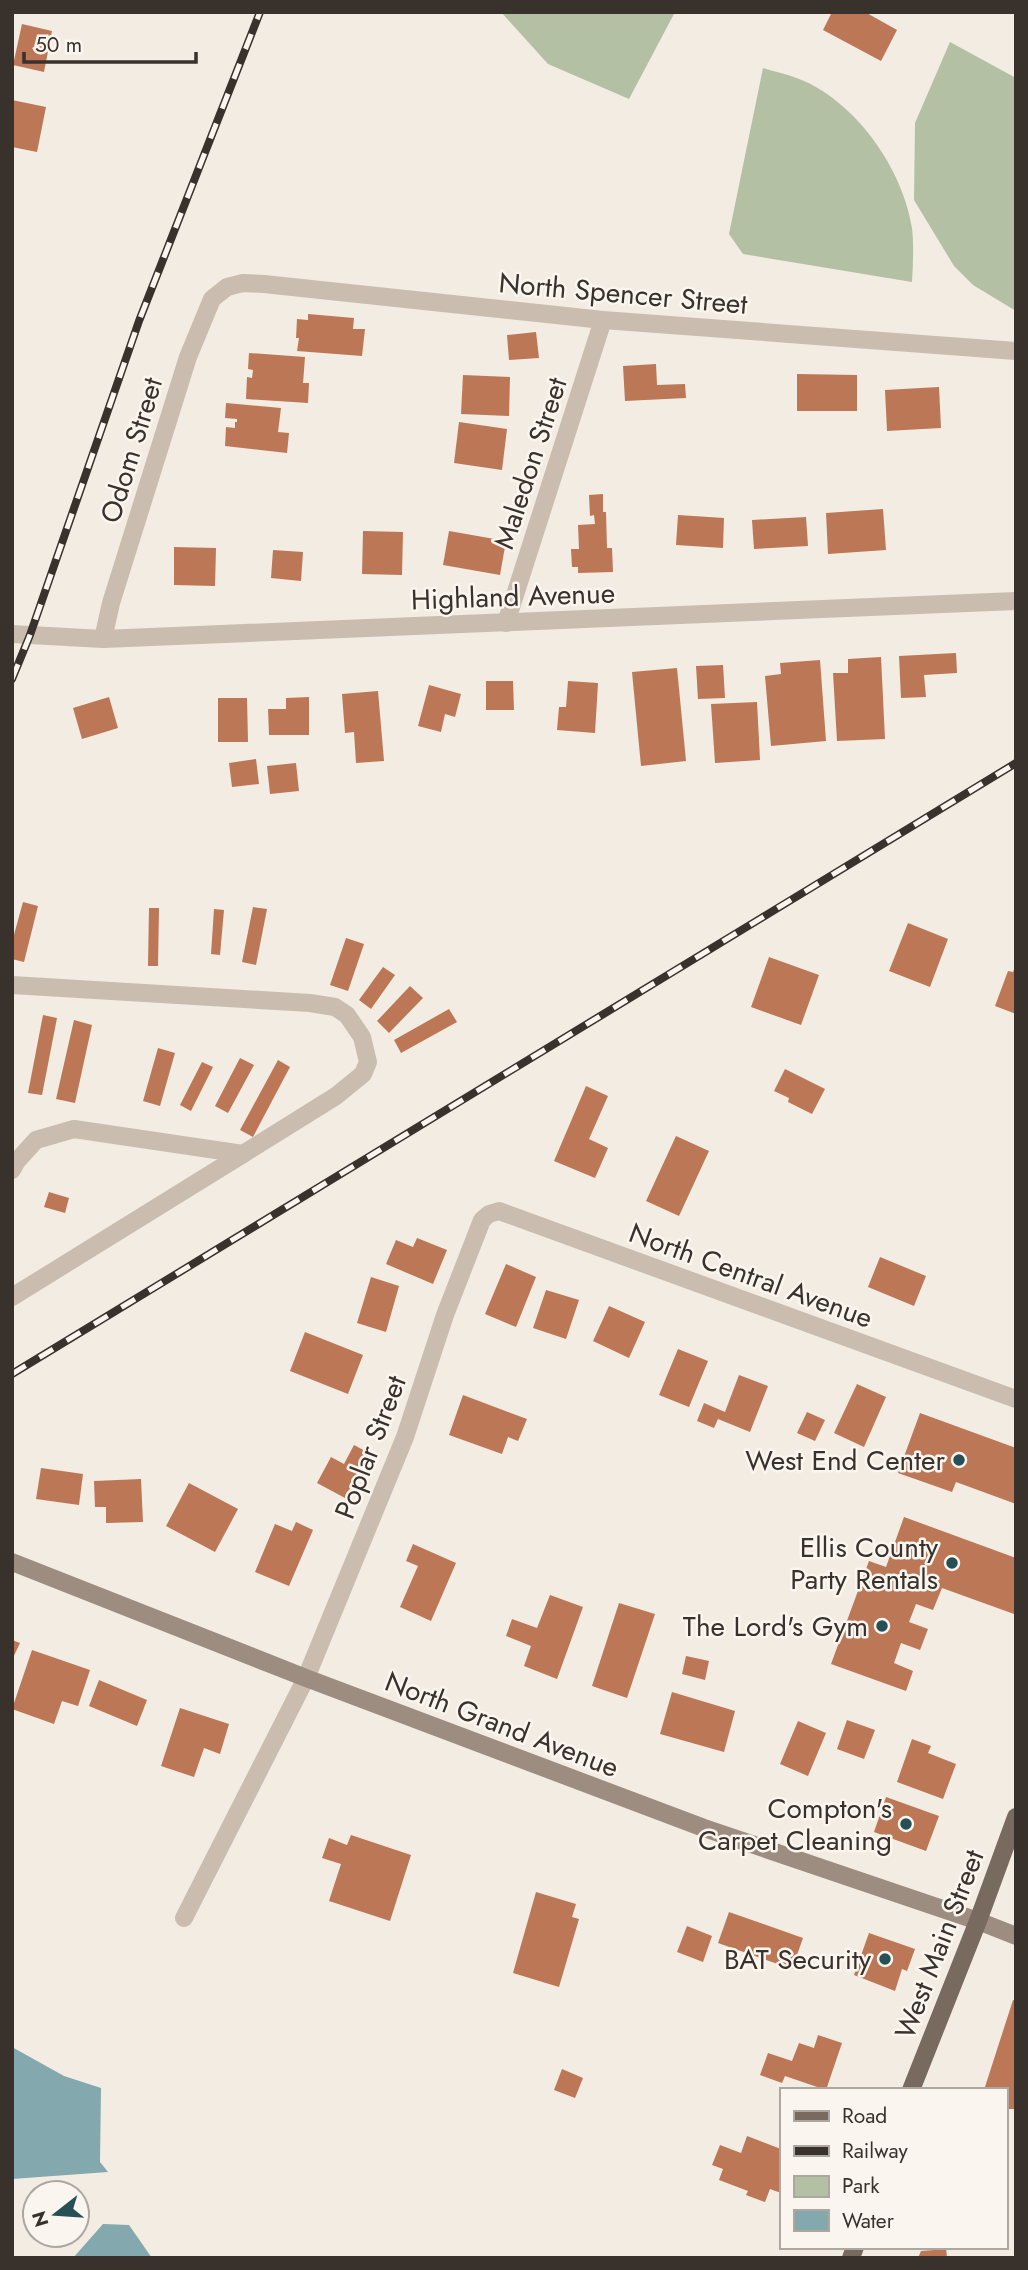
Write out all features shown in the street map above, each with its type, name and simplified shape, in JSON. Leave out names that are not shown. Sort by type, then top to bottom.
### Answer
[{"type":"main road","name":"North Grand Avenue","points":[[12,1562],[306,1678],[704,1828],[1016,1936]]},
{"type":"main road","name":"West Main Street","points":[[912,2088],[1016,1817]]},
{"type":"street","name":"North Spencer Street","points":[[227,287],[243,283],[264,284],[603,320],[1016,351]]},
{"type":"street","name":"Odom Street","points":[[103,639],[111,603],[188,357],[212,299],[227,287]]},
{"type":"street","name":"Maledon Street","points":[[506,623],[603,320]]},
{"type":"street","name":"Highland Avenue","points":[[12,634],[103,639],[1016,601]]},
{"type":"street","points":[[12,985],[310,1003],[335,1007],[347,1016],[362,1037],[368,1062],[363,1074],[336,1096],[12,1297]]},
{"type":"street","points":[[12,1170],[16,1161],[36,1140],[74,1129],[243,1154]]},
{"type":"street","name":"North Central Avenue","points":[[477,1233],[482,1220],[499,1211],[1016,1399]]},
{"type":"street","name":"Poplar Street","points":[[184,1918],[306,1678],[405,1437],[445,1315],[477,1233]]},
{"type":"green space","points":[[501,12],[675,12],[629,99],[548,64]]},
{"type":"green space","points":[[950,42],[1016,78],[1016,311],[973,285],[954,266],[914,200],[915,123]]},
{"type":"green space","points":[[763,68],[799,79],[824,92],[860,123],[875,142],[899,184],[907,206],[913,234],[912,282],[743,254],[729,234]]},
{"type":"water","points":[[12,2047],[64,2076],[101,2088],[100,2162],[108,2172],[12,2179]]},
{"type":"water","points":[[103,2224],[129,2225],[152,2258],[73,2258],[81,2249],[91,2249],[91,2238]]},
{"type":"building","points":[[832,12],[865,12],[897,30],[881,61],[823,30]]},
{"type":"building","points":[[22,24],[52,31],[44,72],[13,65]]},
{"type":"building","points":[[12,100],[46,107],[37,152],[12,147]]},
{"type":"building","points":[[308,314],[354,318],[353,329],[365,329],[362,356],[297,351],[297,319],[308,320]]},
{"type":"building","points":[[536,332],[539,358],[509,360],[507,335]]},
{"type":"building","points":[[249,353],[305,357],[303,383],[309,383],[308,403],[246,399],[247,377],[252,378],[253,370],[248,369]]},
{"type":"building","points":[[656,364],[657,385],[685,384],[686,398],[625,401],[623,366]]},
{"type":"building","points":[[797,374],[857,375],[857,411],[797,411]]},
{"type":"building","points":[[463,375],[510,377],[509,416],[461,414]]},
{"type":"building","points":[[939,387],[941,428],[887,431],[885,390]]},
{"type":"building","points":[[226,403],[281,408],[278,432],[289,433],[287,453],[225,446],[226,427],[235,428],[237,422],[237,419],[225,418]]},
{"type":"building","points":[[459,422],[507,429],[502,470],[454,463]]},
{"type":"building","points":[[603,494],[607,548],[612,548],[613,572],[578,573],[578,567],[572,567],[571,549],[579,549],[578,525],[595,524],[594,515],[590,516],[589,495]]},
{"type":"building","points":[[883,509],[886,550],[828,554],[826,513]]},
{"type":"building","points":[[678,515],[724,518],[723,548],[676,545]]},
{"type":"building","points":[[806,517],[808,546],[754,549],[752,520]]},
{"type":"building","points":[[363,531],[403,532],[402,575],[362,574]]},
{"type":"building","points":[[449,531],[506,541],[500,575],[443,565]]},
{"type":"building","points":[[174,547],[216,548],[215,586],[174,585]]},
{"type":"building","points":[[273,550],[303,552],[301,581],[271,578]]},
{"type":"building","points":[[956,653],[957,673],[924,675],[926,697],[901,698],[899,656]]},
{"type":"building","points":[[881,657],[885,739],[837,741],[833,673],[848,673],[848,659]]},
{"type":"building","points":[[820,660],[826,741],[771,746],[765,676],[781,674],[780,663]]},
{"type":"building","points":[[723,665],[725,698],[698,699],[696,666]]},
{"type":"building","points":[[677,668],[686,761],[641,766],[632,672]]},
{"type":"building","points":[[486,681],[513,681],[514,710],[486,710]]},
{"type":"building","points":[[568,681],[598,683],[595,733],[557,730],[559,707],[566,707]]},
{"type":"building","points":[[429,685],[461,694],[455,717],[445,714],[441,732],[418,726]]},
{"type":"building","points":[[378,691],[384,761],[356,763],[354,732],[345,733],[342,694]]},
{"type":"building","points":[[109,697],[118,728],[82,739],[73,708]]},
{"type":"building","points":[[309,697],[309,735],[269,735],[268,709],[286,709],[286,698]]},
{"type":"building","points":[[218,698],[247,698],[248,742],[218,742]]},
{"type":"building","points":[[757,702],[760,760],[715,763],[711,704]]},
{"type":"building","points":[[256,759],[259,784],[232,787],[229,763]]},
{"type":"building","points":[[296,763],[299,791],[270,794],[267,766]]},
{"type":"building","points":[[23,902],[38,906],[24,962],[12,959],[12,942]]},
{"type":"building","points":[[253,907],[267,909],[256,965],[242,962]]},
{"type":"building","points":[[149,908],[159,908],[158,966],[148,966]]},
{"type":"building","points":[[214,909],[224,910],[220,955],[211,954]]},
{"type":"building","points":[[908,923],[948,939],[930,987],[889,971]]},
{"type":"building","points":[[346,938],[364,944],[348,991],[330,985]]},
{"type":"building","points":[[769,957],[819,975],[801,1025],[751,1007]]},
{"type":"building","points":[[383,967],[395,975],[371,1009],[359,1000]]},
{"type":"building","points":[[1015,967],[1016,1014],[995,1006],[1008,971],[1013,972]]},
{"type":"building","points":[[410,986],[423,998],[389,1033],[377,1021]]},
{"type":"building","points":[[449,1009],[457,1022],[401,1053],[394,1040]]},
{"type":"building","points":[[43,1015],[57,1018],[42,1095],[28,1093]]},
{"type":"building","points":[[74,1020],[92,1025],[75,1103],[56,1099]]},
{"type":"building","points":[[158,1048],[175,1053],[160,1106],[143,1101]]},
{"type":"building","points":[[240,1058],[254,1065],[228,1113],[215,1106]]},
{"type":"building","points":[[278,1060],[290,1067],[253,1137],[240,1130]]},
{"type":"building","points":[[202,1062],[213,1067],[191,1111],[180,1105]]},
{"type":"building","points":[[785,1069],[825,1089],[812,1114],[788,1102],[789,1098],[774,1091]]},
{"type":"building","points":[[586,1086],[608,1096],[589,1139],[608,1148],[595,1178],[554,1161]]},
{"type":"building","points":[[676,1136],[709,1151],[679,1216],[646,1201]]},
{"type":"building","points":[[49,1192],[69,1198],[65,1213],[44,1207]]},
{"type":"building","points":[[417,1238],[447,1250],[433,1284],[386,1264],[396,1240],[413,1247]]},
{"type":"building","points":[[880,1257],[926,1276],[914,1306],[868,1287]]},
{"type":"building","points":[[506,1264],[536,1277],[516,1327],[485,1314]]},
{"type":"building","points":[[371,1277],[399,1286],[386,1332],[357,1323]]},
{"type":"building","points":[[546,1290],[579,1300],[566,1339],[533,1328]]},
{"type":"building","points":[[609,1306],[645,1322],[629,1358],[593,1341]]},
{"type":"building","points":[[305,1332],[363,1355],[348,1394],[290,1371]]},
{"type":"building","points":[[678,1349],[708,1361],[689,1407],[659,1395]]},
{"type":"building","points":[[739,1375],[768,1386],[750,1432],[718,1419],[714,1428],[697,1421],[704,1403],[725,1412]]},
{"type":"building","points":[[857,1384],[886,1397],[864,1447],[834,1433]]},
{"type":"building","points":[[463,1395],[527,1419],[518,1441],[508,1437],[502,1454],[449,1435]]},
{"type":"building","points":[[807,1412],[825,1420],[815,1441],[797,1433]]},
{"type":"building","name":"West End Center","points":[[920,1413],[1016,1448],[1016,1504],[956,1482],[952,1492],[898,1473]]},
{"type":"building","points":[[354,1445],[369,1453],[345,1498],[317,1483],[331,1457],[344,1464]]},
{"type":"building","points":[[41,1468],[83,1474],[79,1505],[36,1499]]},
{"type":"building","points":[[141,1479],[143,1522],[106,1523],[106,1507],[95,1507],[94,1481]]},
{"type":"building","points":[[189,1483],[238,1509],[215,1552],[166,1526]]},
{"type":"building","points":[[904,1517],[1016,1558],[1014,1614],[942,1588],[933,1610],[916,1604],[909,1622],[928,1629],[920,1650],[901,1643],[894,1663],[913,1671],[906,1691],[831,1664],[869,1561],[886,1567]]},
{"type":"building","points":[[296,1522],[313,1530],[289,1586],[255,1572],[275,1524],[292,1531]]},
{"type":"building","points":[[413,1544],[456,1563],[431,1621],[400,1607],[418,1566],[406,1561]]},
{"type":"building","points":[[550,1595],[583,1607],[557,1679],[524,1666],[531,1646],[506,1636],[512,1619],[537,1628]]},
{"type":"building","points":[[619,1603],[655,1614],[627,1698],[592,1686]]},
{"type":"building","points":[[12,1640],[20,1643],[12,1660]]},
{"type":"building","points":[[32,1650],[90,1670],[78,1706],[62,1701],[54,1724],[12,1709]]},
{"type":"building","points":[[686,1656],[709,1661],[705,1680],[682,1674]]},
{"type":"building","points":[[99,1680],[147,1700],[137,1726],[89,1706]]},
{"type":"building","points":[[672,1692],[735,1711],[724,1752],[660,1734]]},
{"type":"building","points":[[180,1708],[229,1724],[220,1754],[204,1748],[194,1777],[161,1766]]},
{"type":"building","points":[[847,1720],[875,1730],[864,1759],[837,1749]]},
{"type":"building","points":[[798,1721],[826,1733],[808,1776],[780,1764]]},
{"type":"building","points":[[912,1739],[931,1746],[928,1753],[956,1764],[943,1799],[897,1782]]},
{"type":"building","name":"Compton's Carpet Cleaning","points":[[886,1797],[939,1816],[926,1851],[874,1832]]},
{"type":"building","points":[[351,1835],[411,1855],[390,1921],[329,1901],[341,1864],[322,1858],[329,1838],[347,1845]]},
{"type":"building","points":[[536,1892],[576,1904],[572,1917],[579,1919],[559,1987],[513,1973]]},
{"type":"building","points":[[729,1912],[803,1938],[792,1969],[718,1943]]},
{"type":"building","points":[[687,1926],[712,1936],[703,1962],[677,1952]]},
{"type":"building","name":"BAT Security","points":[[869,1933],[915,1949],[907,1971],[902,1969],[895,1991],[854,1975]]},
{"type":"building","points":[[1013,2000],[1016,2001],[1016,2109],[1007,2109],[1007,2088],[985,2088]]},
{"type":"building","points":[[818,2035],[842,2043],[827,2088],[785,2076],[782,2083],[760,2075],[768,2053],[792,2061],[799,2043],[814,2048]]},
{"type":"building","points":[[562,2069],[583,2078],[575,2098],[554,2090]]},
{"type":"building","points":[[747,2136],[780,2149],[780,2193],[770,2189],[765,2202],[746,2195],[748,2191],[719,2180],[723,2169],[712,2165],[720,2145],[741,2153]]},
{"type":"building","points":[[946,2249],[947,2258],[918,2258],[921,2251]]},
{"type":"railway","points":[[12,679],[30,635],[139,321],[260,12]]},
{"type":"railway","points":[[12,1374],[1016,763]]},
{"type":"place","name":"West End Center","points":[[959,1460]]},
{"type":"place","name":"Ellis County Party Rentals","points":[[952,1563]]},
{"type":"place","name":"The Lord's Gym","points":[[882,1626]]},
{"type":"place","name":"Compton's Carpet Cleaning","points":[[906,1824]]},
{"type":"place","name":"BAT Security","points":[[885,1959]]}]
